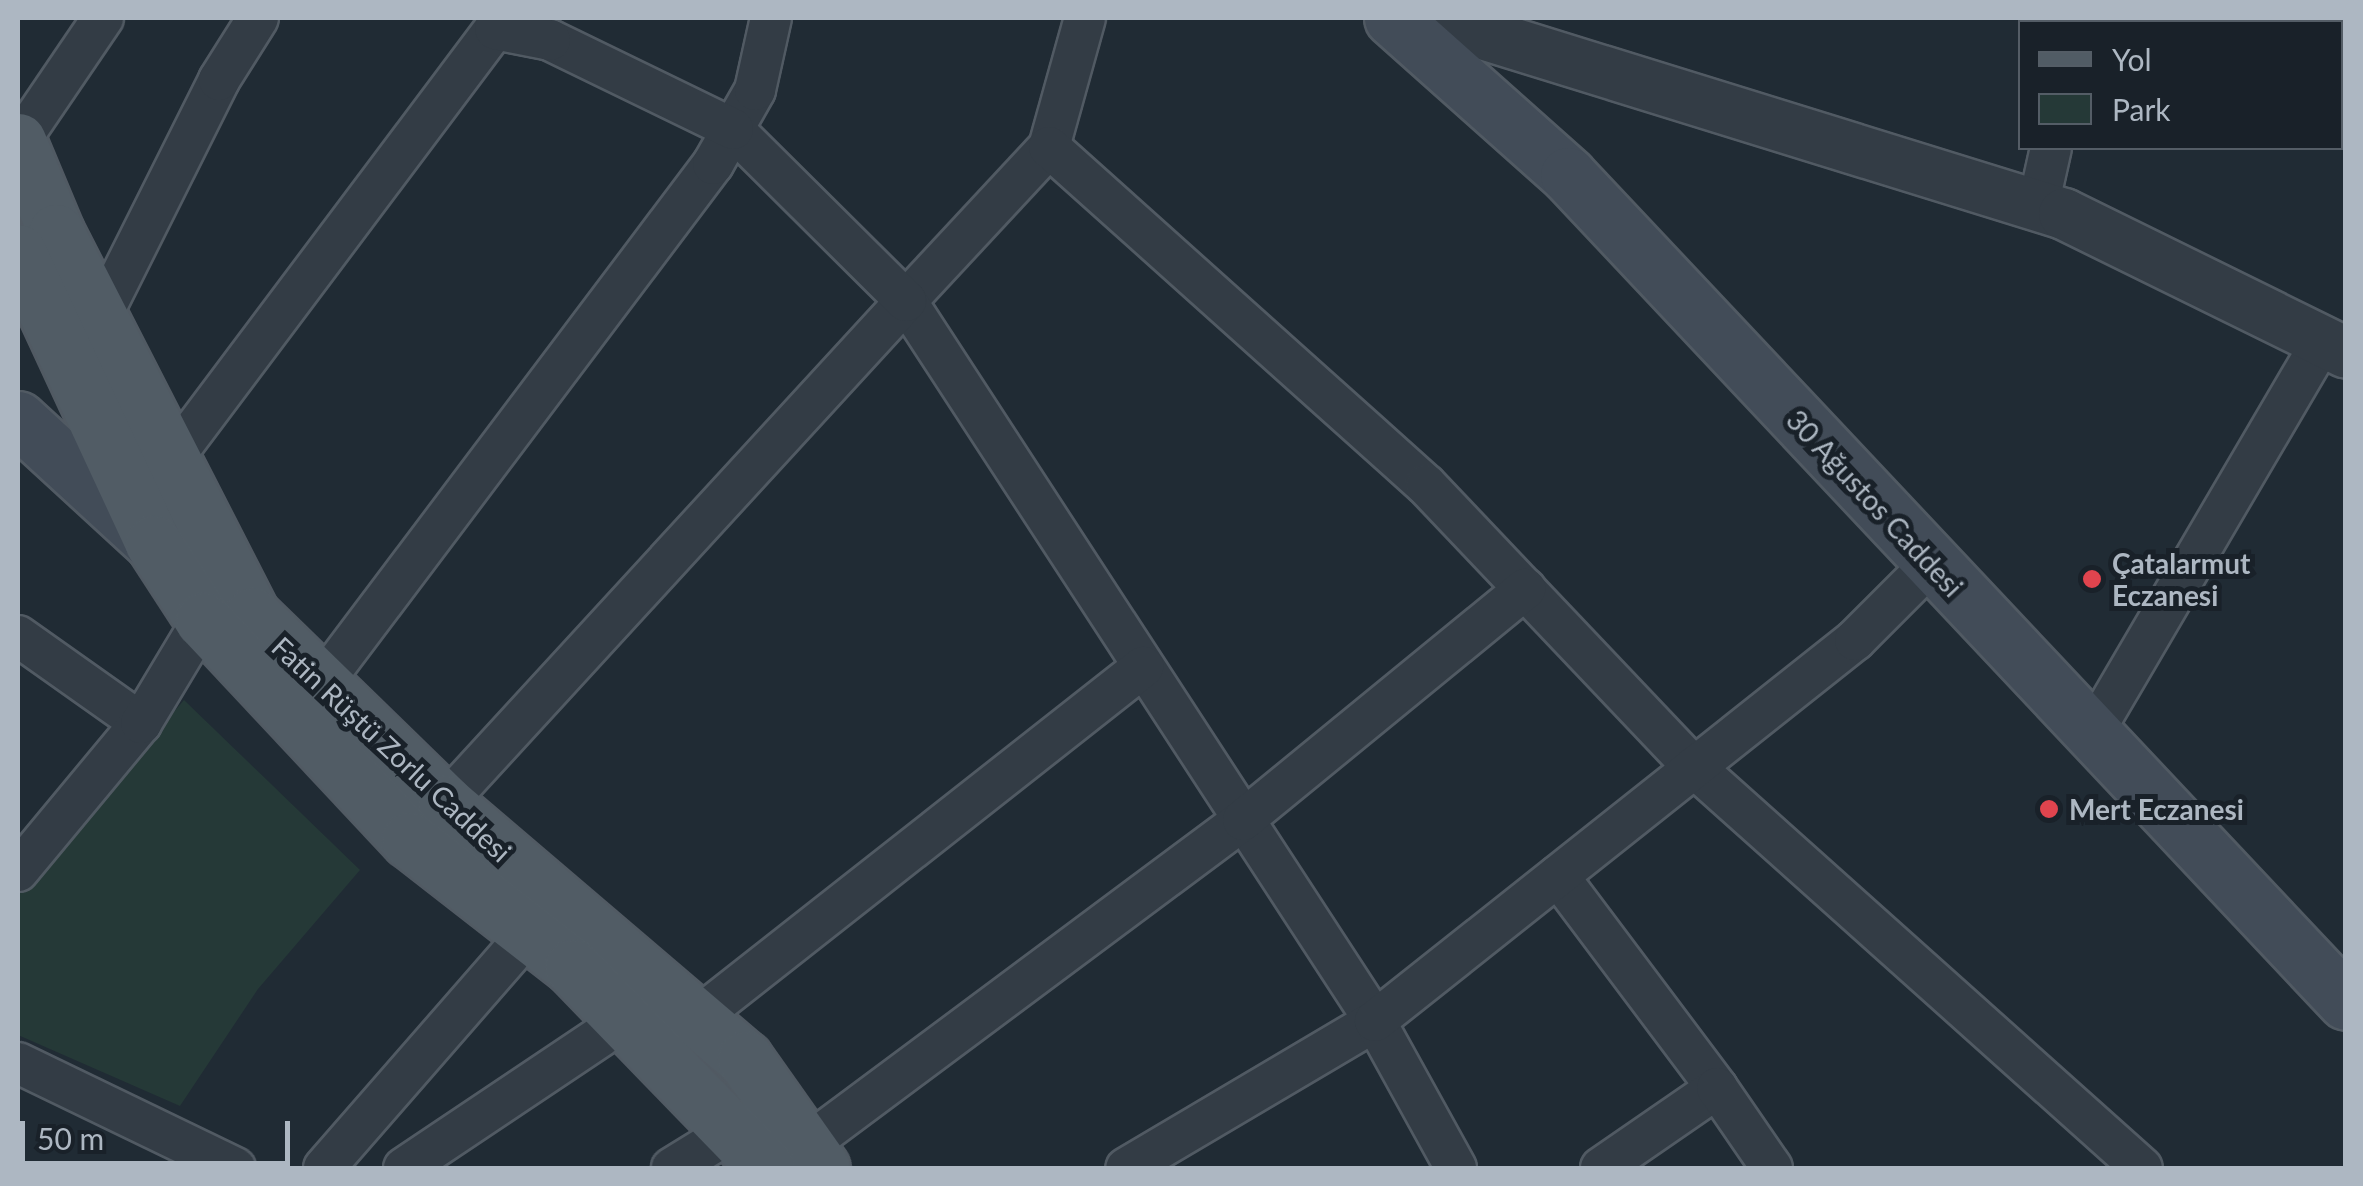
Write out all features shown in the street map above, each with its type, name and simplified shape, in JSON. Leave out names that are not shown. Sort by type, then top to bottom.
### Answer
[{"type":"main road","name":"30 Ağustos Caddesi","points":[[1392,18],[1568,175],[2346,1002]]},
{"type":"main road","name":"Fatin Rüştü Zorlu Caddesi","points":[[18,142],[56,232],[102,314],[252,615],[320,687],[445,803],[745,1058],[783,1153]]},
{"type":"main road","name":"Fatin Rüştü Zorlu Caddesi","points":[[18,252],[154,543],[203,620],[409,840],[572,967],[783,1153]]},
{"type":"main road","points":[[18,419],[154,543]]},
{"type":"street","points":[[18,142],[104,18]]},
{"type":"street","points":[[102,314],[219,80],[258,18]]},
{"type":"street","points":[[320,687],[733,129],[755,90],[771,18]]},
{"type":"street","points":[[445,803],[1048,147],[1085,18]]},
{"type":"street","points":[[1441,19],[2038,206],[2334,347],[2092,734]]},
{"type":"street","points":[[172,460],[499,23],[550,40],[733,129],[906,301],[1375,1021],[1456,1168]]},
{"type":"street","points":[[1048,147],[1272,340],[1525,589],[1694,768],[2142,1168]]},
{"type":"street","points":[[2038,206],[2052,150]]},
{"type":"street","points":[[1151,1162],[1375,1021],[1855,640],[1932,564]]},
{"type":"street","points":[[672,1168],[783,1153],[1243,820],[1525,589]]},
{"type":"street","points":[[18,871],[142,722],[203,620]]},
{"type":"street","points":[[18,636],[142,722]]},
{"type":"street","points":[[697,1018],[1143,668]]},
{"type":"street","points":[[1558,876],[1772,1168]]},
{"type":"street","points":[[324,1168],[510,955]]},
{"type":"street","points":[[404,1168],[601,1036]]},
{"type":"street","points":[[18,1063],[235,1168]]},
{"type":"street","points":[[1601,1168],[1717,1088]]},
{"type":"green space","points":[[184,700],[360,870],[258,989],[180,1106],[18,1035],[18,894]]},
{"type":"place","name":"Çatalarmut Eczanesi","points":[[2092,579]]},
{"type":"place","name":"Mert Eczanesi","points":[[2049,809]]}]
